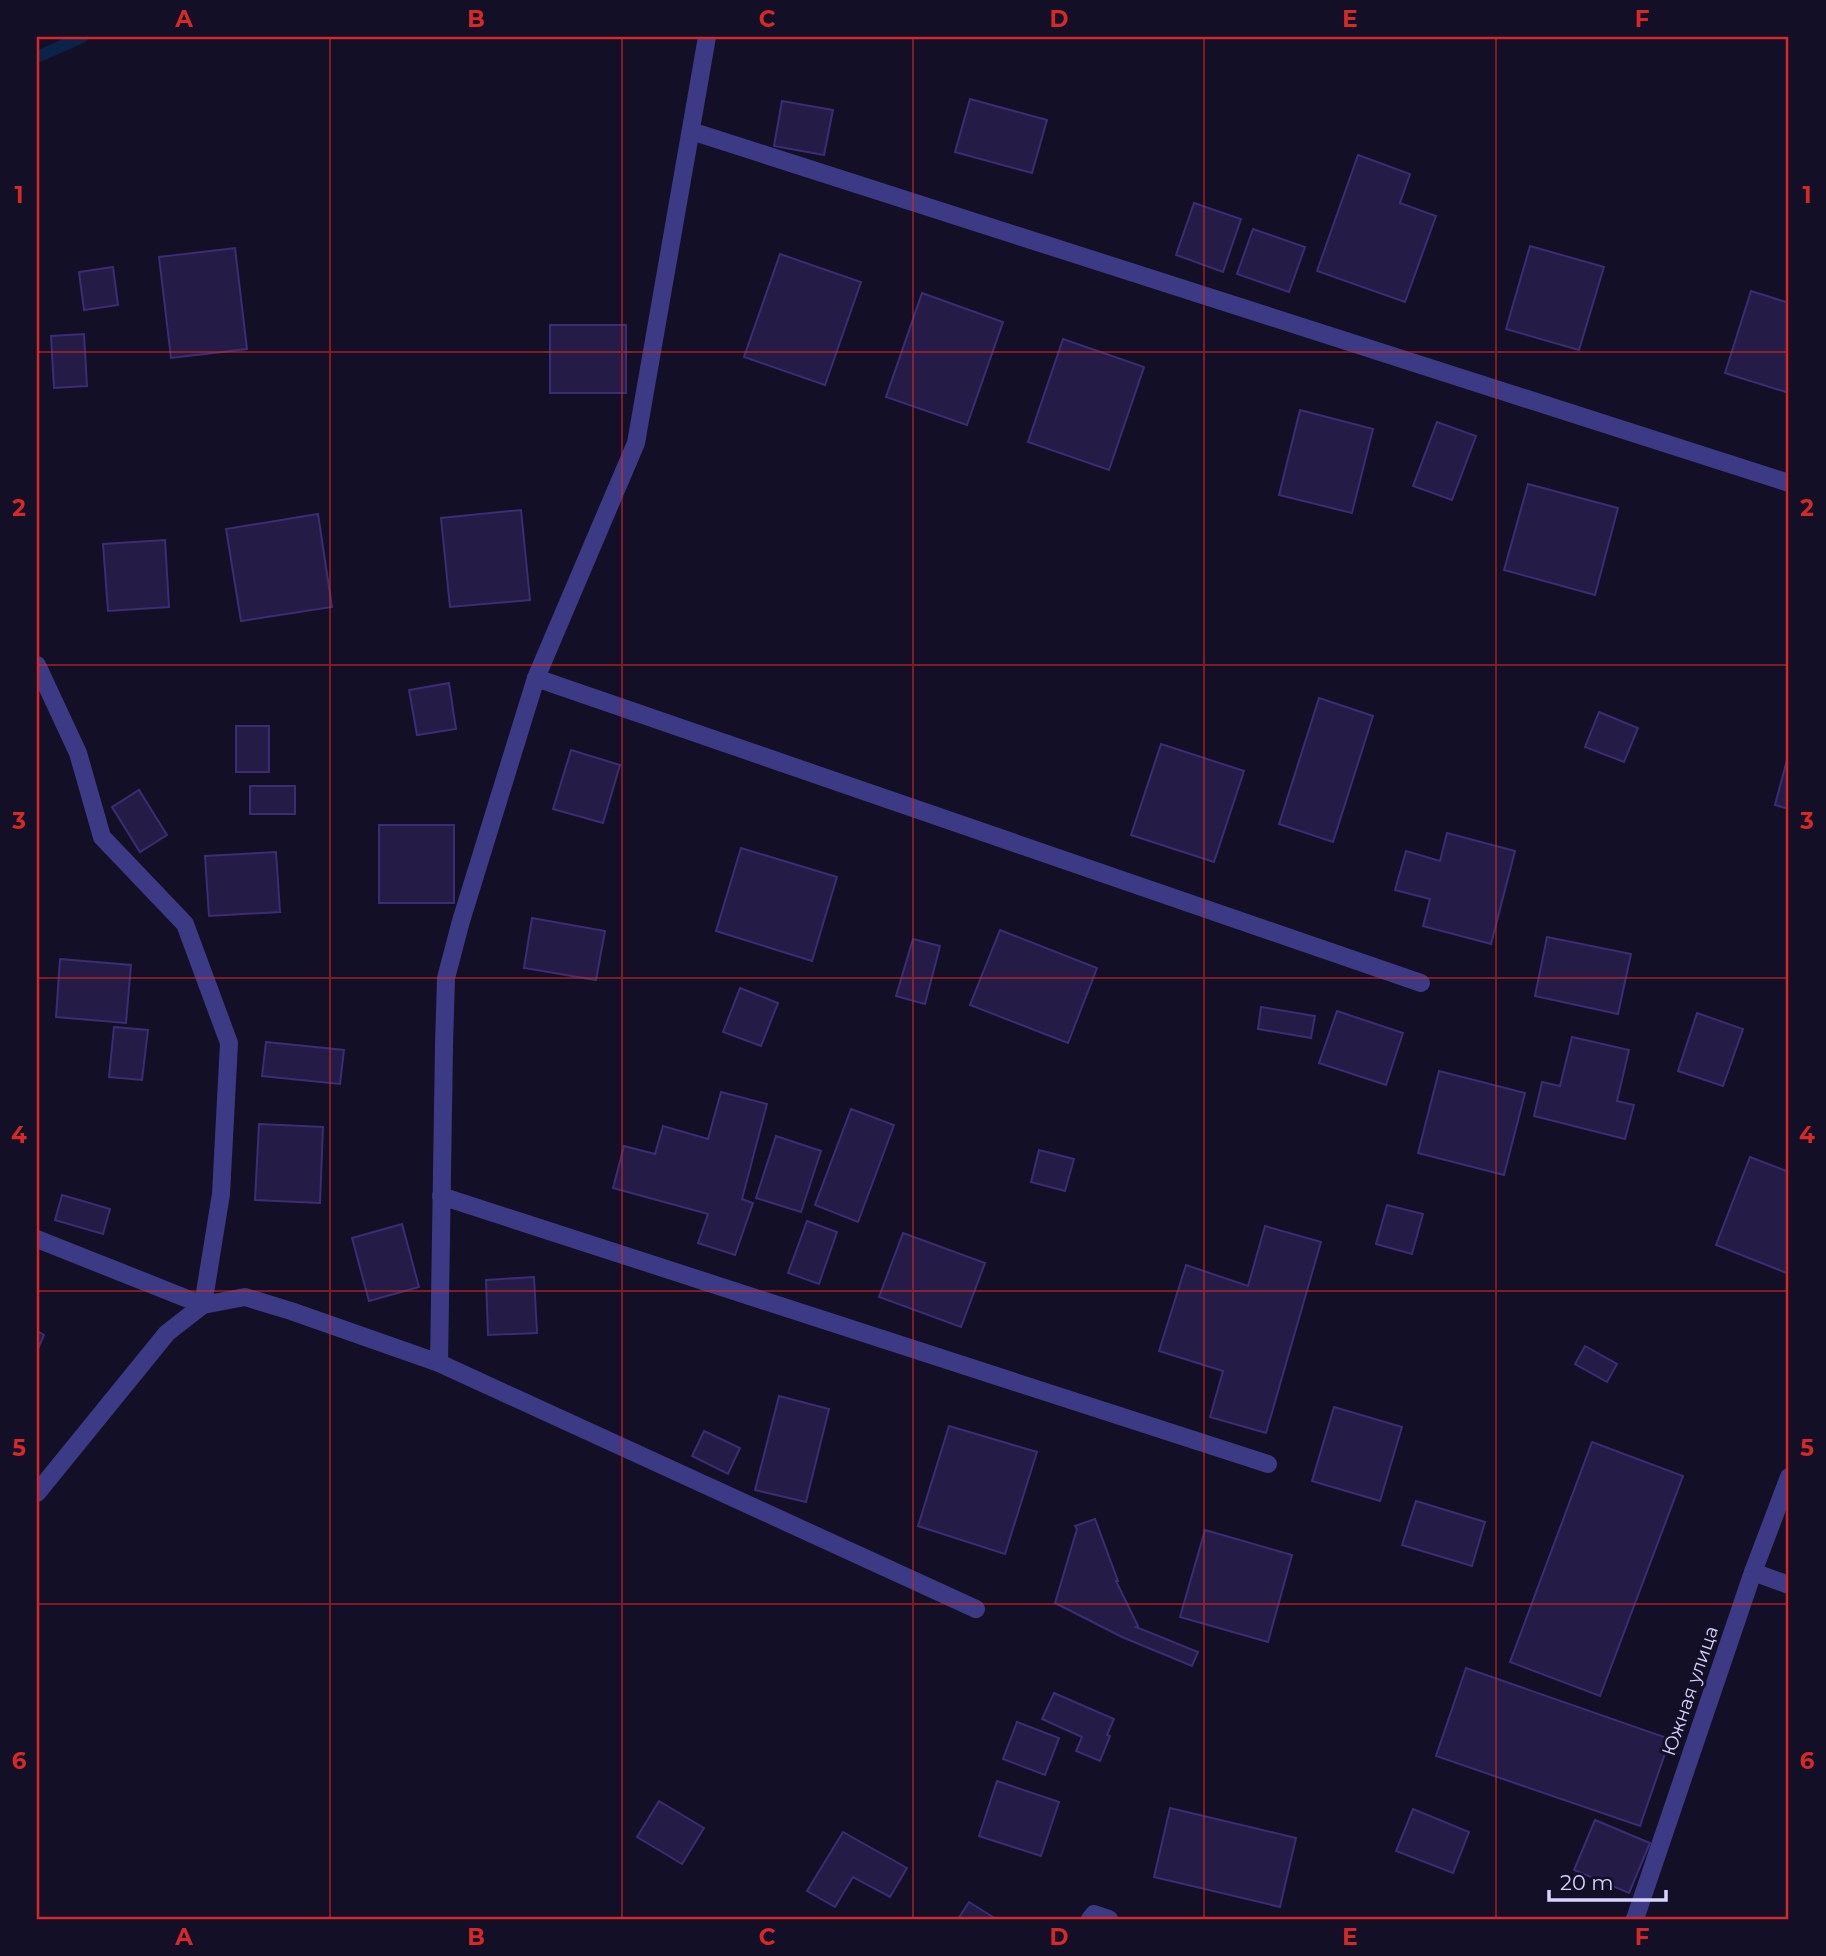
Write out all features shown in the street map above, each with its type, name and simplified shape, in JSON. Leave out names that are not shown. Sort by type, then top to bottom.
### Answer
[{"type":"street","points":[[439,1363],[446,978],[536,678],[636,443],[707,37]]},
{"type":"street","points":[[691,131],[1789,483]]},
{"type":"street","points":[[37,666],[78,753],[102,837],[185,924],[229,1043],[221,1194],[203,1305]]},
{"type":"street","points":[[536,678],[1421,983]]},
{"type":"street","points":[[441,1196],[1268,1464]]},
{"type":"street","points":[[37,1239],[203,1305]]},
{"type":"street","points":[[37,1493],[167,1333],[203,1305],[245,1297],[439,1363],[976,1609]]},
{"type":"street","name":"Южная улица","points":[[1635,1919],[1753,1572],[1789,1477]]},
{"type":"street","points":[[1753,1572],[1789,1586]]},
{"type":"street","points":[[1090,1919],[1094,1914],[1108,1919]]},
{"type":"building","points":[[970,99],[1047,120],[1032,173],[955,152]]},
{"type":"building","points":[[782,101],[833,110],[824,155],[774,146]]},
{"type":"building","points":[[1358,155],[1410,174],[1400,203],[1436,216],[1405,302],[1317,271]]},
{"type":"building","points":[[1194,203],[1241,219],[1223,272],[1176,255]]},
{"type":"building","points":[[1253,229],[1305,247],[1289,292],[1237,274]]},
{"type":"building","points":[[1530,246],[1604,267],[1579,350],[1506,329]]},
{"type":"building","points":[[235,248],[247,349],[171,358],[159,257]]},
{"type":"building","points":[[780,254],[861,282],[825,385],[744,357]]},
{"type":"building","points":[[113,267],[118,305],[84,310],[79,272]]},
{"type":"building","points":[[1751,291],[1789,303],[1789,393],[1725,373]]},
{"type":"building","points":[[922,293],[1003,322],[967,425],[886,397]]},
{"type":"building","points":[[550,325],[626,325],[626,393],[550,393]]},
{"type":"building","points":[[84,334],[87,386],[54,388],[51,336]]},
{"type":"building","points":[[1063,339],[1144,367],[1109,470],[1028,442]]},
{"type":"building","points":[[1300,410],[1373,429],[1352,513],[1279,495]]},
{"type":"building","points":[[1437,422],[1476,436],[1452,500],[1413,486]]},
{"type":"building","points":[[1528,484],[1618,508],[1595,595],[1504,570]]},
{"type":"building","points":[[521,510],[530,600],[450,607],[441,518]]},
{"type":"building","points":[[318,514],[332,607],[241,621],[226,529]]},
{"type":"building","points":[[165,540],[169,607],[108,611],[103,544]]},
{"type":"building","points":[[449,683],[456,729],[417,735],[409,690]]},
{"type":"building","points":[[1319,698],[1373,716],[1333,842],[1279,824]]},
{"type":"building","points":[[1599,712],[1638,728],[1624,762],[1585,747]]},
{"type":"building","points":[[236,726],[269,726],[269,772],[236,772]]},
{"type":"building","points":[[1161,744],[1244,771],[1214,862],[1131,835]]},
{"type":"building","points":[[571,750],[620,765],[603,823],[553,809]]},
{"type":"building","points":[[1789,760],[1789,809],[1775,805]]},
{"type":"building","points":[[250,786],[295,786],[295,814],[250,814]]},
{"type":"building","points":[[139,790],[167,835],[140,852],[112,807]]},
{"type":"building","points":[[379,825],[454,825],[454,903],[379,903]]},
{"type":"building","points":[[1447,833],[1515,851],[1491,944],[1423,926],[1430,899],[1395,890],[1406,851],[1440,861]]},
{"type":"building","points":[[741,848],[837,877],[812,961],[716,931]]},
{"type":"building","points":[[276,852],[280,912],[209,916],[205,856]]},
{"type":"building","points":[[532,918],[605,931],[596,980],[524,968]]},
{"type":"building","points":[[1000,930],[1097,968],[1068,1043],[970,1005]]},
{"type":"building","points":[[1547,937],[1631,954],[1618,1014],[1535,996]]},
{"type":"building","points":[[913,939],[940,946],[925,1004],[896,996]]},
{"type":"building","points":[[60,959],[131,965],[126,1023],[56,1017]]},
{"type":"building","points":[[740,988],[778,1003],[761,1046],[723,1032]]},
{"type":"building","points":[[1261,1007],[1315,1016],[1311,1038],[1258,1029]]},
{"type":"building","points":[[1337,1011],[1403,1033],[1386,1085],[1319,1063]]},
{"type":"building","points":[[1697,1013],[1743,1029],[1723,1086],[1678,1071]]},
{"type":"building","points":[[114,1027],[148,1030],[142,1080],[109,1077]]},
{"type":"building","points":[[1572,1037],[1629,1050],[1617,1101],[1634,1105],[1625,1139],[1534,1116],[1542,1082],[1560,1086]]},
{"type":"building","points":[[266,1042],[344,1050],[340,1084],[262,1076]]},
{"type":"building","points":[[1439,1071],[1525,1093],[1504,1175],[1418,1153]]},
{"type":"building","points":[[721,1092],[767,1104],[742,1199],[753,1203],[735,1255],[698,1243],[708,1214],[613,1188],[624,1146],[655,1154],[663,1126],[708,1139]]},
{"type":"building","points":[[851,1109],[894,1125],[858,1222],[815,1205]]},
{"type":"building","points":[[259,1124],[323,1127],[320,1203],[255,1200]]},
{"type":"building","points":[[776,1136],[821,1151],[801,1212],[756,1198]]},
{"type":"building","points":[[1039,1150],[1074,1159],[1065,1191],[1031,1182]]},
{"type":"building","points":[[1750,1157],[1789,1172],[1789,1274],[1716,1245]]},
{"type":"building","points":[[62,1195],[110,1209],[103,1234],[55,1220]]},
{"type":"building","points":[[1387,1205],[1423,1214],[1412,1254],[1376,1244]]},
{"type":"building","points":[[807,1221],[837,1232],[819,1284],[788,1273]]},
{"type":"building","points":[[402,1224],[419,1287],[369,1301],[352,1238]]},
{"type":"building","points":[[1265,1226],[1321,1242],[1266,1433],[1210,1417],[1223,1371],[1159,1351],[1186,1265],[1248,1286]]},
{"type":"building","points":[[903,1233],[985,1263],[961,1327],[879,1297]]},
{"type":"building","points":[[534,1277],[537,1333],[488,1335],[486,1280]]},
{"type":"building","points":[[37,1331],[44,1335],[37,1351]]},
{"type":"building","points":[[1585,1346],[1617,1364],[1607,1382],[1575,1364]]},
{"type":"building","points":[[779,1396],[829,1409],[806,1502],[755,1490]]},
{"type":"building","points":[[1334,1407],[1402,1427],[1380,1501],[1312,1481]]},
{"type":"building","points":[[949,1426],[1037,1452],[1005,1554],[918,1526]]},
{"type":"building","points":[[704,1431],[740,1448],[728,1474],[692,1456]]},
{"type":"building","points":[[1592,1442],[1683,1476],[1600,1696],[1510,1662]]},
{"type":"building","points":[[1416,1501],[1485,1522],[1472,1566],[1402,1545]]},
{"type":"building","points":[[1095,1519],[1116,1581],[1138,1626],[1136,1627],[1198,1652],[1192,1666],[1122,1637],[1055,1603],[1077,1529],[1075,1526]]},
{"type":"building","points":[[1205,1530],[1292,1555],[1268,1642],[1180,1617]]},
{"type":"building","points":[[1466,1668],[1670,1739],[1640,1826],[1436,1756]]},
{"type":"building","points":[[1054,1693],[1114,1719],[1100,1761],[1076,1751],[1082,1737],[1042,1719]]},
{"type":"building","points":[[1017,1722],[1059,1738],[1045,1775],[1003,1759]]},
{"type":"building","points":[[997,1781],[1059,1802],[1041,1856],[979,1836]]},
{"type":"building","points":[[659,1801],[704,1828],[682,1864],[637,1837]]},
{"type":"building","points":[[1170,1808],[1296,1838],[1280,1907],[1154,1877]]},
{"type":"building","points":[[1413,1809],[1469,1832],[1453,1873],[1396,1851]]},
{"type":"building","points":[[1595,1820],[1650,1843],[1629,1893],[1574,1870]]},
{"type":"building","points":[[843,1832],[907,1868],[890,1897],[853,1877],[835,1907],[807,1891]]},
{"type":"building","points":[[969,1902],[996,1919],[958,1919]]},
{"type":"waterway","points":[[37,57],[82,37]]}]
